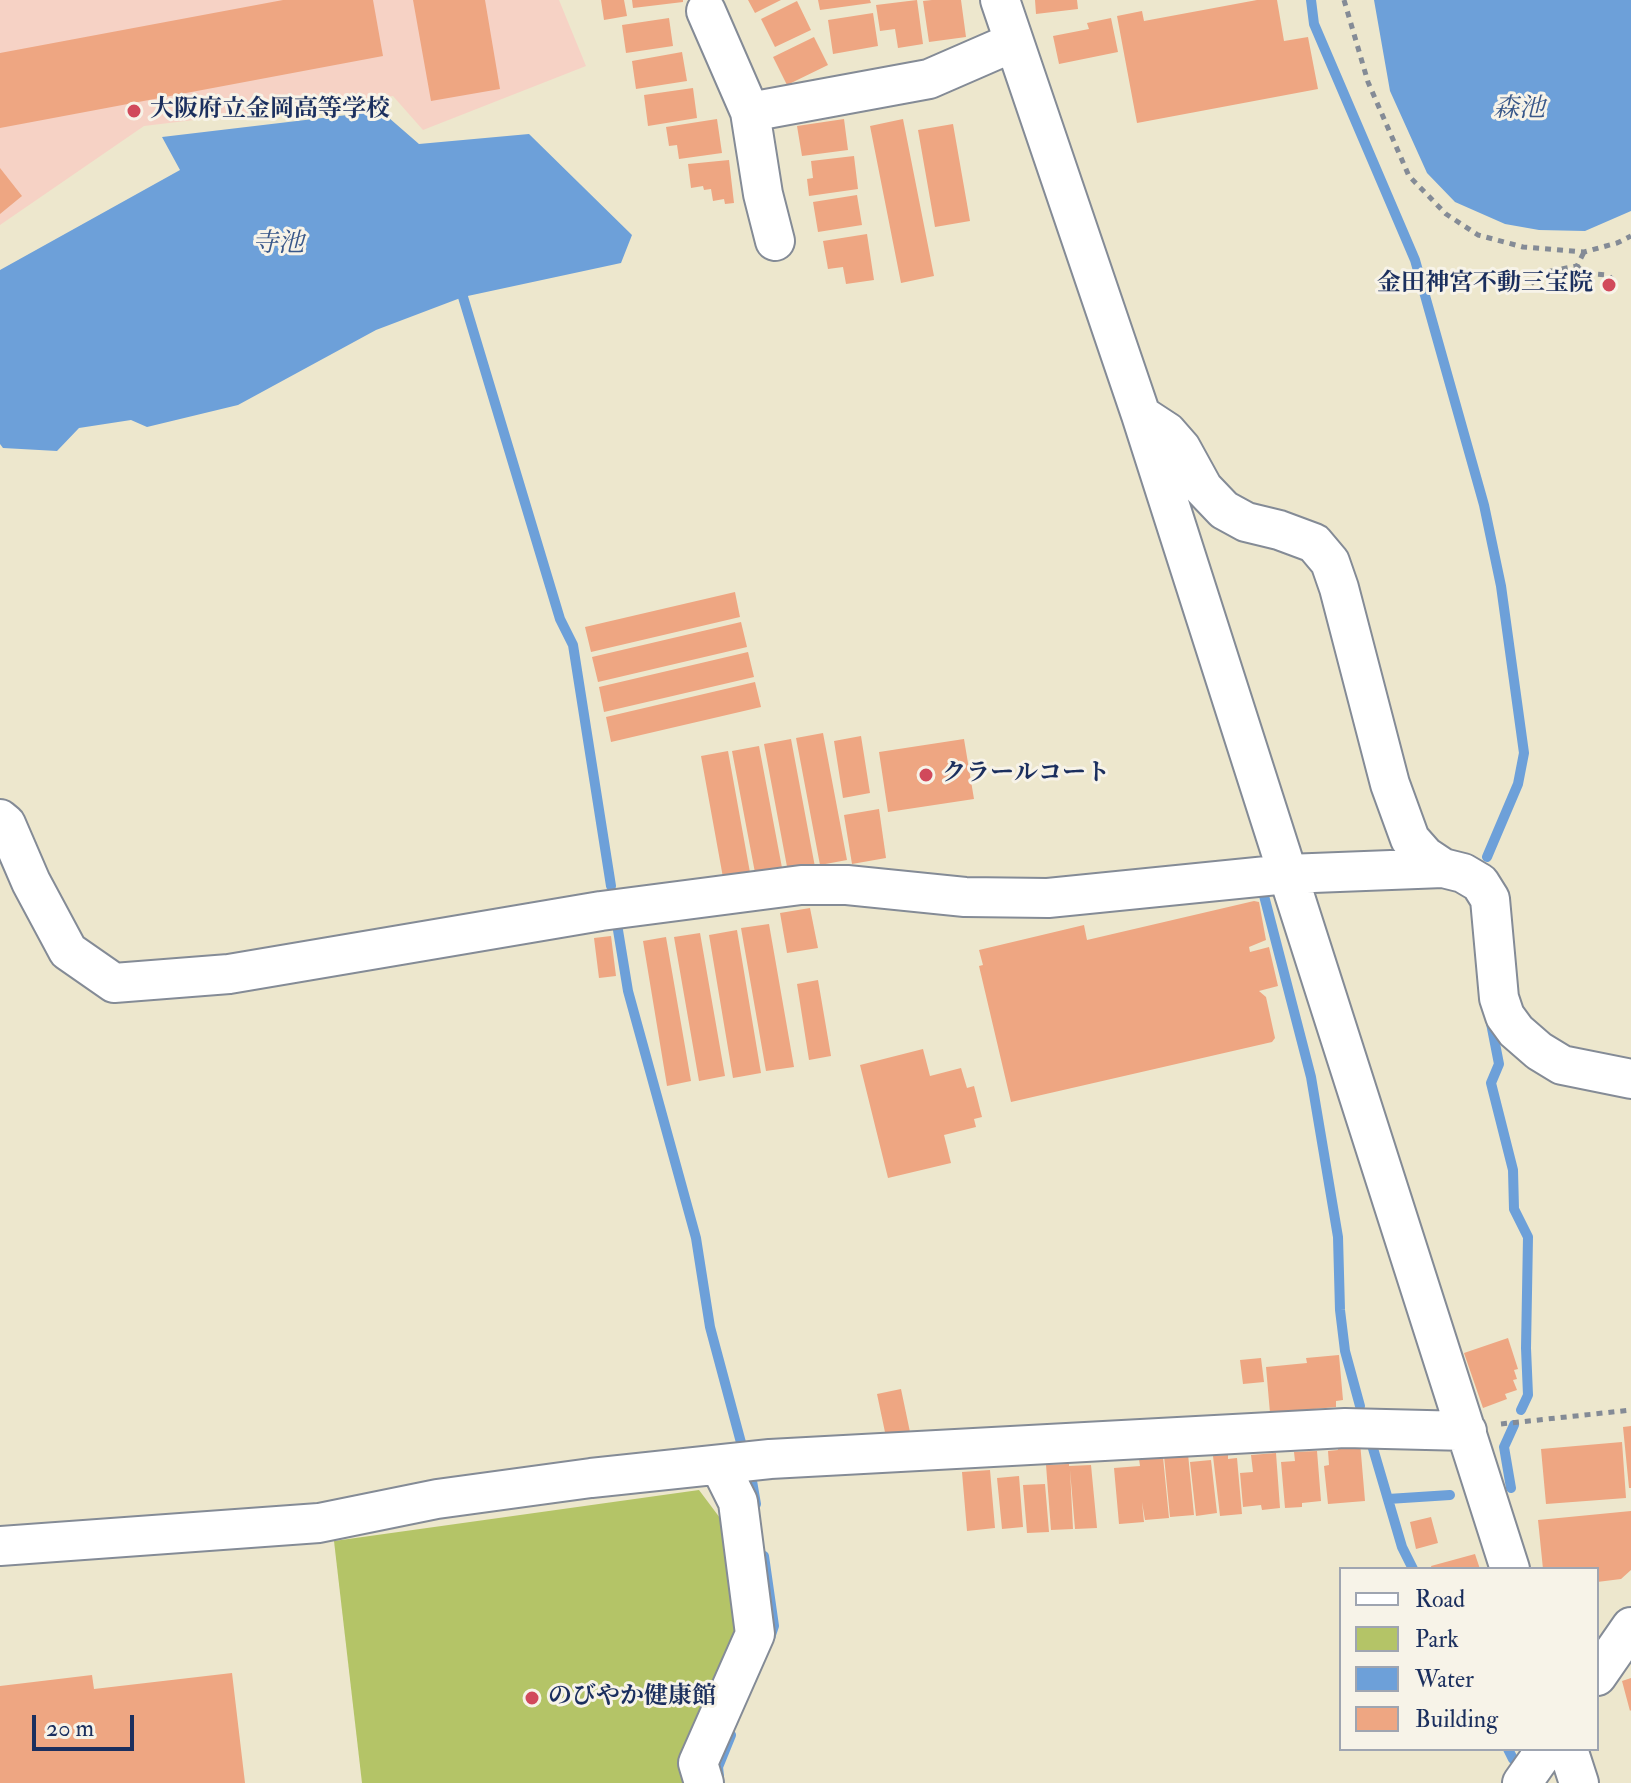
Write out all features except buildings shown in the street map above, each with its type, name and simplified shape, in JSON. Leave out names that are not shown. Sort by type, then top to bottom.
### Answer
[{"type":"street","points":[[1000,0],[1141,415],[1509,1567]]},
{"type":"street","points":[[706,11],[750,112],[763,194],[775,241]]},
{"type":"street","points":[[750,112],[929,79],[1014,42]]},
{"type":"street","points":[[1141,415],[1167,432],[1181,448],[1203,488],[1224,510],[1246,522],[1314,543],[1330,562],[1390,784],[1410,839],[1425,856],[1443,868]]},
{"type":"street","points":[[0,819],[6,824],[31,882],[68,951],[114,983],[229,974],[601,911],[801,885],[847,885],[965,897],[1048,898],[1287,874],[1443,868],[1463,873],[1480,883],[1490,899],[1499,998],[1505,1016],[1516,1031],[1539,1051],[1562,1065],[1631,1079]]},
{"type":"street","points":[[0,1546],[319,1523],[437,1499],[591,1478],[770,1459],[1345,1428],[1467,1431]]},
{"type":"street","points":[[704,1783],[698,1763],[755,1634],[738,1502],[720,1466]]},
{"type":"street","points":[[1599,1673],[1631,1627]]},
{"type":"street","points":[[1522,1783],[1545,1751]]},
{"type":"street","points":[[1569,1751],[1579,1783]]},
{"type":"path","points":[[1344,0],[1368,82],[1409,176],[1446,214],[1478,235],[1523,247],[1584,252],[1631,236]]},
{"type":"path","points":[[1577,266],[1584,252]]},
{"type":"path","points":[[1577,266],[1584,273],[1610,277],[1609,290]]},
{"type":"path","points":[[1531,284],[1541,273],[1577,266]]},
{"type":"path","points":[[1467,1431],[1516,1420],[1631,1410]]},
{"type":"shaded area","name":"大阪府立金岡高等学校","points":[[0,0],[559,0],[586,66],[423,130],[393,96],[144,126],[0,225]]},
{"type":"green space","name":"のびやか健康館","points":[[699,1490],[720,1518],[736,1630],[689,1783],[362,1783],[334,1541]]},
{"type":"water","name":"森池","points":[[1374,0],[1631,0],[1631,211],[1585,231],[1539,230],[1505,224],[1455,202],[1427,173],[1390,91]]},
{"type":"water","name":"寺池","points":[[381,111],[419,144],[529,134],[632,235],[621,263],[463,297],[376,330],[238,405],[147,427],[131,420],[79,428],[57,451],[3,448],[0,444],[0,270],[180,170],[162,137]]},
{"type":"waterway","points":[[1311,0],[1314,24],[1415,260],[1484,505],[1501,586],[1524,753],[1518,784],[1487,857]]},
{"type":"waterway","points":[[463,297],[560,619],[573,645],[611,886]]},
{"type":"waterway","points":[[1262,888],[1311,1077],[1338,1237],[1340,1310],[1345,1351],[1360,1406]]},
{"type":"waterway","points":[[616,918],[628,991],[696,1238],[710,1327],[743,1450]]},
{"type":"waterway","points":[[1490,1018],[1499,1064],[1491,1083],[1513,1170],[1514,1209],[1528,1237],[1528,1395],[1521,1410]]},
{"type":"waterway","points":[[1511,1488],[1504,1447],[1514,1425]]},
{"type":"waterway","points":[[1372,1445],[1402,1547],[1412,1567]]},
{"type":"waterway","points":[[751,1475],[756,1504]]},
{"type":"waterway","points":[[1388,1499],[1450,1495]]},
{"type":"waterway","points":[[764,1556],[774,1626],[770,1638]]},
{"type":"waterway","points":[[719,1776],[718,1767],[731,1735]]},
{"type":"waterway","points":[[1509,1751],[1513,1759]]},
{"type":"place","name":"大阪府立金岡高等学校","points":[[134,111]]},
{"type":"place","name":"金田神宮不動三宝院","points":[[1609,285]]},
{"type":"place","name":"クラールコート","points":[[926,775]]},
{"type":"place","name":"のびやか健康館","points":[[532,1698]]}]
